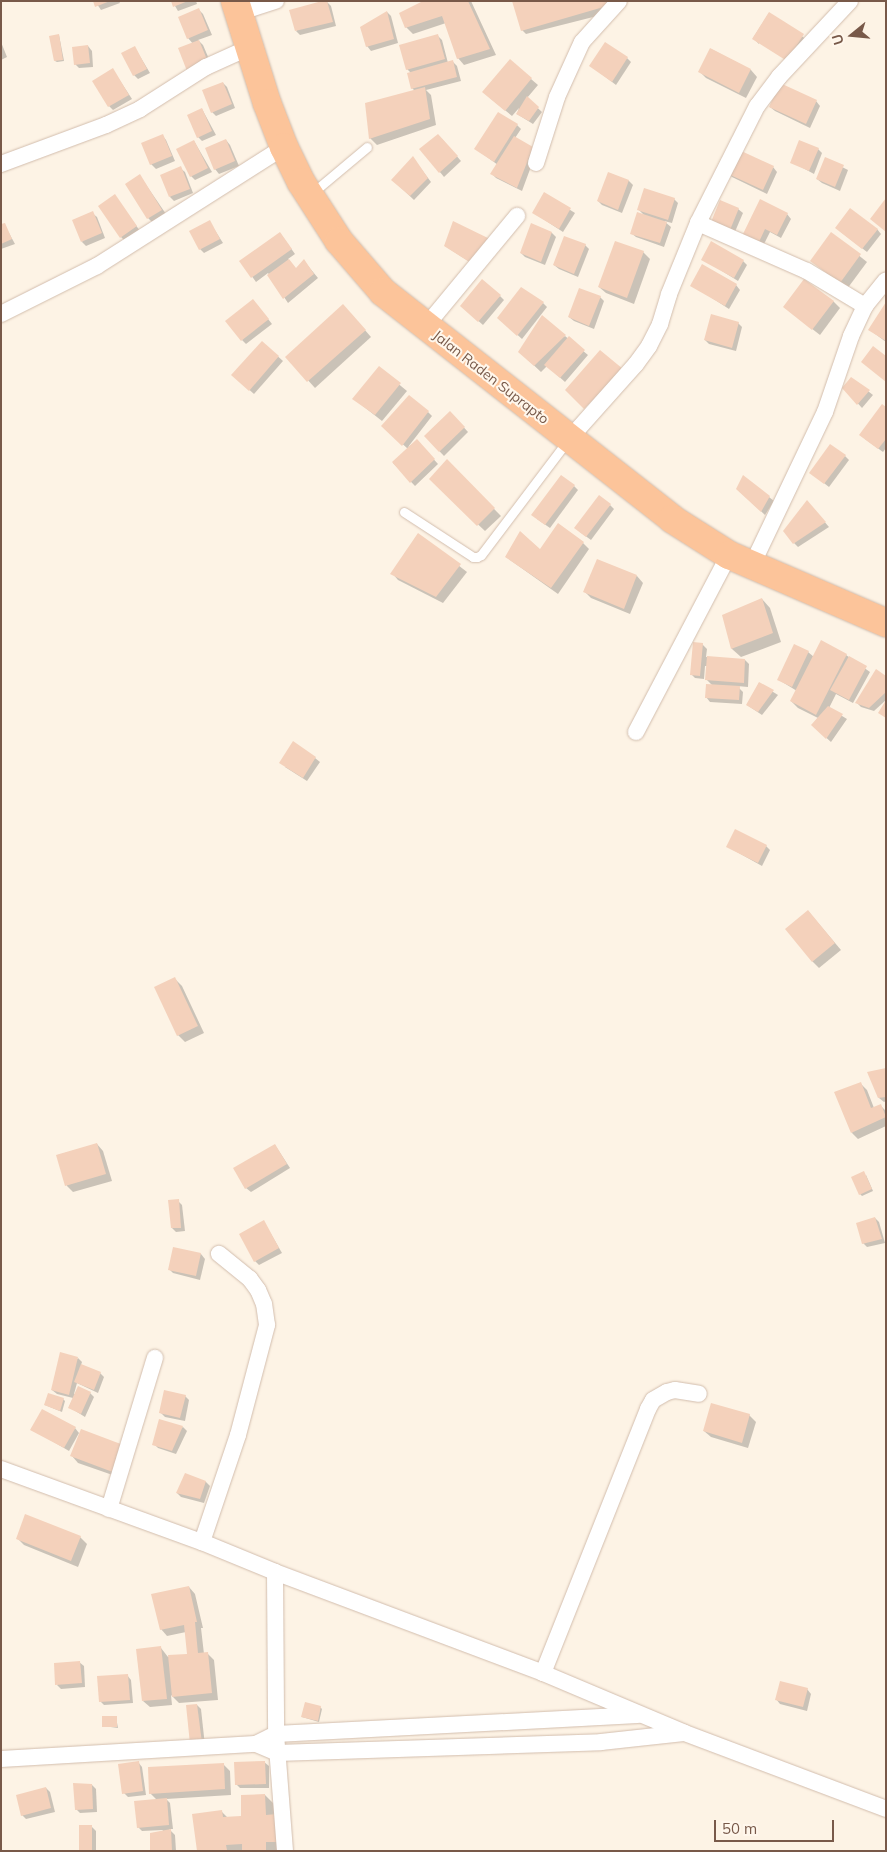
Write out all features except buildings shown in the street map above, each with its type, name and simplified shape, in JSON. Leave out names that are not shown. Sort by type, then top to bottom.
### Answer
[{"type":"highway","name":"Jalan Raden Suprapto","points":[[236,7],[248,48],[284,146],[309,196],[339,241],[383,292],[672,519],[741,560],[886,624]]},
{"type":"street","points":[[236,7],[276,1]]},
{"type":"street","points":[[536,163],[557,97],[582,42],[619,1]]},
{"type":"street","points":[[570,438],[636,364],[649,346],[660,324],[669,294],[698,223],[757,106],[779,77],[850,1]]},
{"type":"street","points":[[3,158],[27,155],[124,117],[206,67],[248,48]]},
{"type":"street","points":[[1,314],[97,266],[284,146]]},
{"type":"street","points":[[426,326],[516,216]]},
{"type":"street","points":[[698,223],[807,271],[865,306]]},
{"type":"street","points":[[636,732],[741,560],[825,412],[843,363],[848,342],[865,306],[886,280]]},
{"type":"street","points":[[202,1542],[238,1435],[267,1325],[264,1304],[258,1290],[250,1279],[219,1254]]},
{"type":"street","points":[[109,1509],[155,1358]]},
{"type":"street","points":[[543,1673],[653,1400],[675,1390],[699,1394]]},
{"type":"street","points":[[1,1469],[202,1542],[275,1572],[543,1673],[685,1733],[886,1809]]},
{"type":"street","points":[[275,1572],[276,1734],[285,1851]]},
{"type":"street","points":[[1,1759],[256,1744],[276,1734],[642,1715]]},
{"type":"street","points":[[256,1744],[277,1753],[601,1742],[685,1733]]},
{"type":"lane","points":[[309,196],[368,147]]},
{"type":"lane","points":[[404,512],[473,557],[479,556],[570,438]]}]
